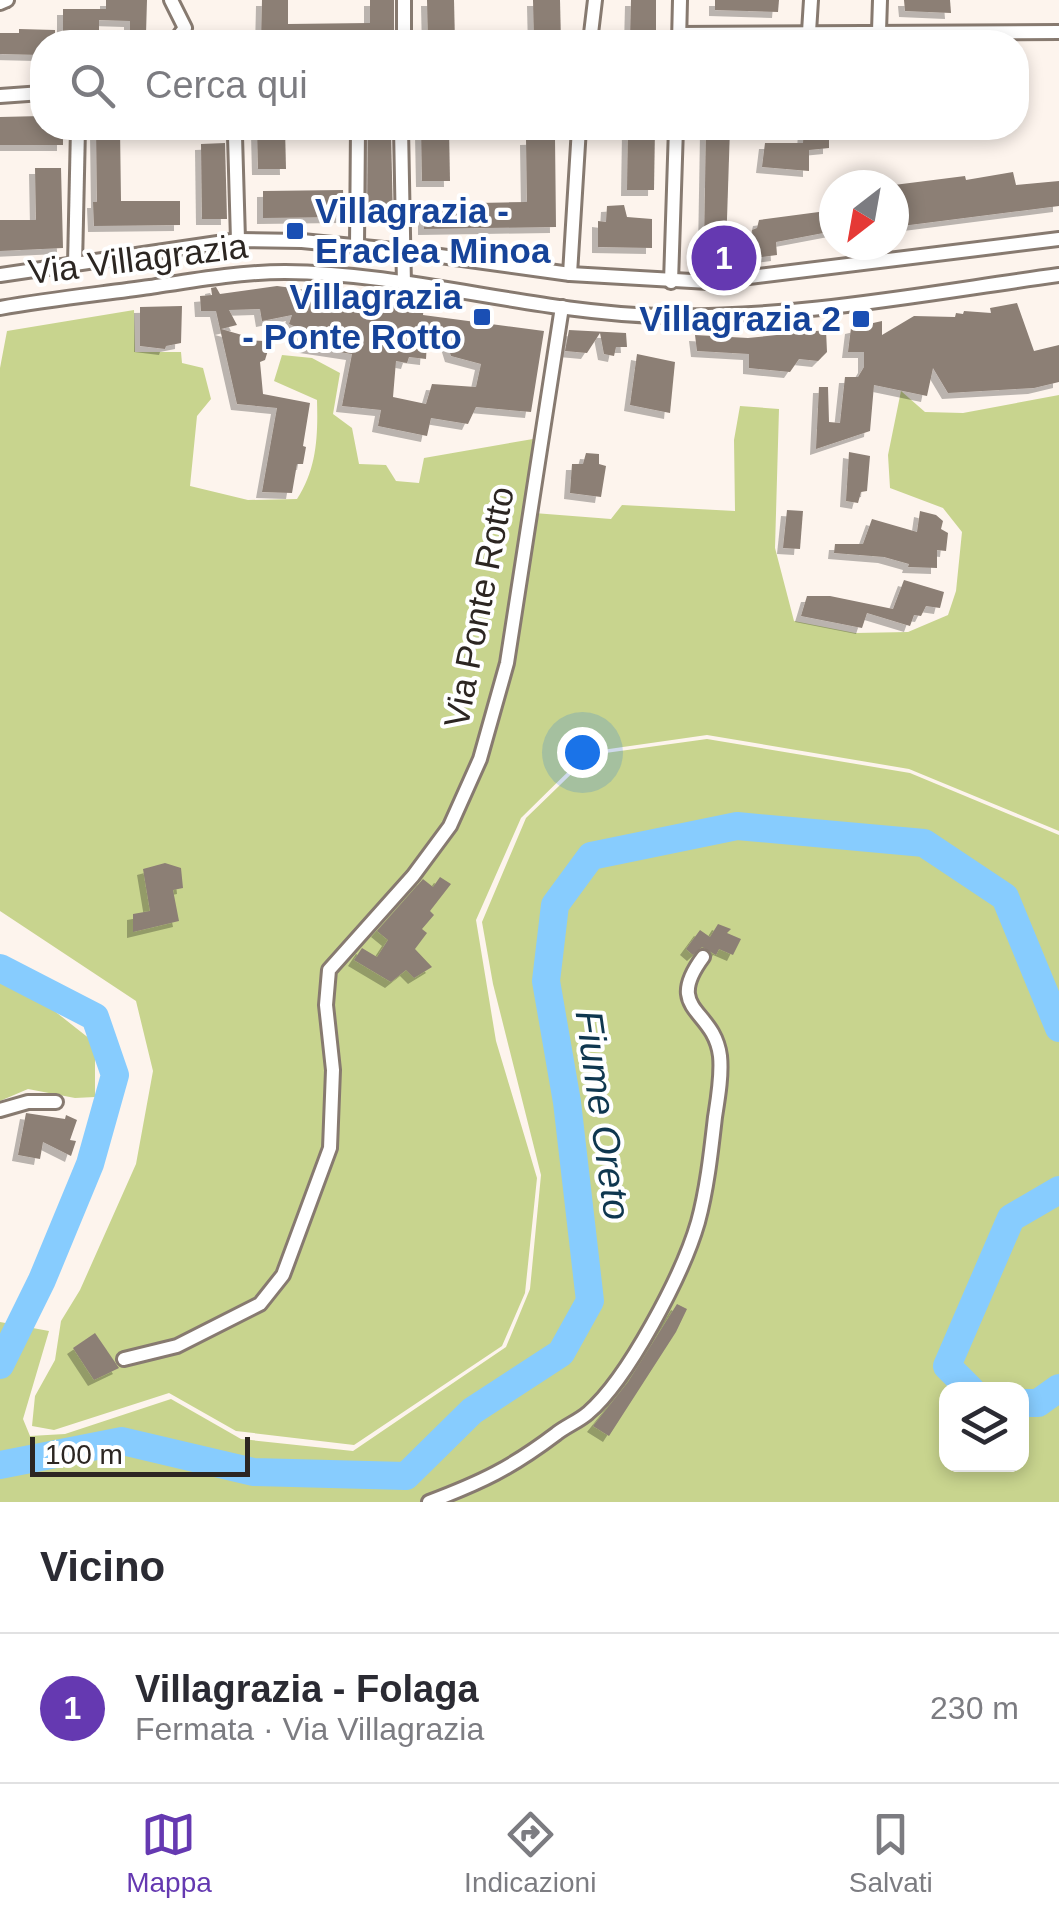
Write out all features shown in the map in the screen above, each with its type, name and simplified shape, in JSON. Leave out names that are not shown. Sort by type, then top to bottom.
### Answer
[{"type":"street","points":[[0,3],[7,0]]},
{"type":"street","points":[[171,0],[184,30]]},
{"type":"street","points":[[404,0],[404,30]]},
{"type":"street","points":[[591,30],[595,0]]},
{"type":"street","points":[[679,30],[680,0]]},
{"type":"street","points":[[809,30],[810,0]]},
{"type":"street","points":[[879,30],[880,0]]},
{"type":"street","points":[[1029,32],[1059,32]]},
{"type":"street","points":[[0,96],[30,94]]},
{"type":"street","points":[[75,266],[78,140]]},
{"type":"street","points":[[235,140],[238,240]]},
{"type":"street","points":[[357,246],[358,140]]},
{"type":"street","points":[[401,140],[404,285]]},
{"type":"street","points":[[570,274],[578,140]]},
{"type":"street","points":[[672,282],[676,140]]},
{"type":"street","name":"Via Villagrazia","points":[[0,275],[238,240],[357,246],[570,274],[708,282],[1059,239]]},
{"type":"street","name":"Via Villagrazia","points":[[0,308],[240,274],[304,273],[562,307],[654,316],[730,317],[804,311],[1059,274]]},
{"type":"street","name":"Via Ponte Rotto","points":[[124,1359],[177,1346],[260,1304],[284,1275],[330,1148],[333,1070],[326,1006],[330,970],[414,876],[450,826],[480,759],[507,663],[562,307]]},
{"type":"street","points":[[429,1502],[529,1456],[587,1414],[617,1382],[682,1263],[698,1222],[710,1157],[720,1058],[714,1033],[692,1011],[686,997],[690,974],[702,957]]},
{"type":"street","points":[[0,1110],[28,1102],[56,1102]]},
{"type":"green space","points":[[134,310],[135,352],[181,352],[182,363],[203,368],[211,399],[197,416],[190,486],[248,500],[297,499],[312,464],[317,400],[274,381],[282,355],[312,358],[340,373],[333,414],[352,428],[359,464],[386,465],[396,481],[419,483],[424,458],[533,439],[527,500],[534,513],[611,519],[622,505],[735,511],[734,440],[740,406],[779,409],[775,548],[794,621],[855,633],[908,632],[948,615],[956,591],[962,532],[943,508],[890,488],[888,455],[901,391],[925,412],[963,413],[1059,395],[1059,831],[909,769],[707,735],[588,752],[521,818],[476,920],[496,1041],[537,1178],[525,1293],[502,1346],[354,1445],[236,1431],[169,1393],[54,1430],[32,1426],[35,1396],[55,1360],[61,1321],[80,1290],[136,1164],[153,1071],[136,1001],[0,911],[0,368],[7,331]]},
{"type":"green space","points":[[707,739],[910,773],[1059,835],[1059,1502],[0,1502],[0,1322],[49,1331],[23,1419],[30,1436],[65,1434],[171,1399],[241,1439],[353,1451],[506,1347],[530,1289],[541,1175],[493,984],[482,922],[526,818],[591,755]]},
{"type":"green space","points":[[0,978],[38,998],[95,1043],[95,1097],[75,1098],[28,1089],[0,1101]]},
{"type":"building","points":[[106,0],[147,0],[146,30],[130,30],[130,21],[99,20],[99,30],[63,30],[63,9],[106,9]]},
{"type":"building","points":[[262,0],[288,0],[288,24],[370,23],[370,0],[394,0],[394,30],[261,30]]},
{"type":"building","points":[[427,0],[454,0],[455,30],[428,30]]},
{"type":"building","points":[[533,0],[560,0],[561,30],[534,30]]},
{"type":"building","points":[[631,0],[656,0],[656,30],[630,30]]},
{"type":"building","points":[[715,0],[779,0],[778,12],[715,10]]},
{"type":"building","points":[[904,0],[950,0],[951,13],[905,11]]},
{"type":"building","points":[[19,29],[55,30],[30,30],[30,55],[0,54],[0,33],[19,33]]},
{"type":"building","points":[[30,116],[30,140],[63,140],[63,145],[0,145],[0,117]]},
{"type":"building","points":[[96,140],[120,140],[121,201],[180,201],[180,225],[94,226],[93,202],[97,202]]},
{"type":"building","points":[[257,140],[285,140],[286,169],[258,169]]},
{"type":"building","points":[[368,140],[391,140],[393,219],[367,219]]},
{"type":"building","points":[[421,140],[449,140],[450,181],[422,181]]},
{"type":"building","points":[[526,140],[555,140],[556,227],[424,229],[424,204],[527,202]]},
{"type":"building","points":[[628,140],[655,140],[654,190],[627,190]]},
{"type":"building","points":[[706,140],[730,140],[726,249],[704,246]]},
{"type":"building","points":[[829,140],[829,148],[809,150],[809,171],[762,167],[765,143]]},
{"type":"building","points":[[225,143],[227,219],[202,219],[201,144]]},
{"type":"building","points":[[35,168],[61,168],[63,248],[0,251],[0,220],[36,220]]},
{"type":"building","points":[[1013,172],[1016,185],[1059,181],[1059,206],[909,225],[909,183],[965,176],[966,180]]},
{"type":"building","points":[[343,190],[344,217],[263,218],[263,191]]},
{"type":"building","points":[[624,205],[627,217],[652,219],[652,248],[598,247],[598,221],[606,222],[607,206]]},
{"type":"building","points":[[819,212],[819,234],[776,242],[777,255],[748,259],[752,230],[759,220]]},
{"type":"building","points":[[277,286],[407,303],[424,306],[423,315],[544,331],[531,412],[476,407],[468,424],[431,418],[427,436],[378,426],[381,410],[342,406],[352,354],[299,346],[301,329],[289,324],[292,315],[262,321],[260,309],[229,310],[237,325],[221,329],[242,335],[245,340],[264,341],[269,347],[265,360],[260,362],[263,394],[310,403],[303,464],[297,464],[292,493],[262,492],[277,408],[237,404],[216,311],[201,311],[200,296],[212,295],[211,288],[216,287],[220,294]],"holes":[[[427,342],[447,343],[451,356],[481,364],[476,387],[432,384],[426,404],[393,397],[396,361],[407,363],[409,357],[426,359]]]},
{"type":"building","points":[[1017,303],[1034,351],[1059,345],[1059,382],[1034,388],[948,393],[933,368],[927,396],[874,385],[870,431],[816,449],[819,387],[828,387],[829,422],[840,423],[845,377],[858,377],[864,367],[864,352],[848,352],[851,328],[882,321],[882,335],[914,316],[955,317],[964,311],[991,313],[990,308]]},
{"type":"building","points":[[182,306],[181,343],[165,349],[140,346],[140,307]]},
{"type":"building","points":[[569,330],[626,333],[627,347],[616,347],[614,356],[604,354],[600,333],[587,353],[565,351]]},
{"type":"building","points":[[826,330],[827,352],[818,361],[799,359],[790,372],[749,368],[749,354],[697,351],[695,335],[748,338]]},
{"type":"building","points":[[637,354],[675,362],[670,413],[630,405]]},
{"type":"building","points":[[849,452],[870,456],[867,491],[861,492],[858,503],[846,501]]},
{"type":"building","points":[[586,453],[599,454],[599,464],[606,466],[601,497],[570,493],[572,464],[583,464]]},
{"type":"building","points":[[787,510],[803,511],[800,549],[783,548]]},
{"type":"building","points":[[920,511],[936,515],[943,521],[941,529],[948,533],[946,551],[937,550],[937,568],[908,567],[909,564],[884,557],[834,553],[835,544],[863,544],[872,519],[917,532]]},
{"type":"building","points":[[904,580],[944,592],[940,608],[926,606],[921,616],[914,615],[910,626],[867,613],[862,628],[801,616],[807,596],[830,596],[893,609]]},
{"type":"building","points":[[165,863],[181,868],[183,888],[173,890],[179,921],[133,932],[133,914],[150,911],[143,869]]},
{"type":"building","points":[[440,877],[451,884],[430,911],[434,915],[422,929],[427,933],[415,949],[432,967],[414,978],[406,970],[391,982],[354,960],[362,948],[377,957],[388,940],[377,931],[423,879],[433,887]]},
{"type":"building","points":[[718,924],[741,939],[733,955],[719,949],[716,955],[702,947],[693,955],[686,949],[700,930],[710,937]]},
{"type":"building","points":[[26,1113],[65,1119],[66,1115],[77,1120],[70,1140],[76,1141],[71,1156],[43,1142],[40,1159],[18,1155]]},
{"type":"building","points":[[677,1304],[687,1309],[676,1332],[609,1436],[593,1426],[628,1382]]},
{"type":"building","points":[[95,1333],[119,1368],[94,1380],[73,1348]]},
{"type":"waterway","name":"Fiume Oreto","points":[[0,1465],[122,1441],[253,1472],[406,1476],[472,1411],[561,1353],[590,1301],[567,1102],[546,981],[555,905],[591,856],[737,826],[924,843],[1005,897],[1059,1028]]},
{"type":"waterway","name":"Fiume Oreto","points":[[0,968],[95,1017],[115,1075],[90,1164],[42,1280],[0,1365]]},
{"type":"waterway","name":"Fiume Oreto","points":[[963,1382],[947,1366],[1011,1218],[1059,1190]]},
{"type":"waterway","name":"Fiume Oreto","points":[[1029,1403],[1038,1403],[1059,1388]]},
{"type":"place","name":"Villagrazia - Eraclea Minoa","points":[[295,231]]},
{"type":"place","name":"Villagrazia - Folaga","points":[[724,258]]},
{"type":"place","name":"Villagrazia - Ponte Rotto","points":[[482,317]]},
{"type":"place","name":"Villagrazia 2","points":[[861,319]]}]
